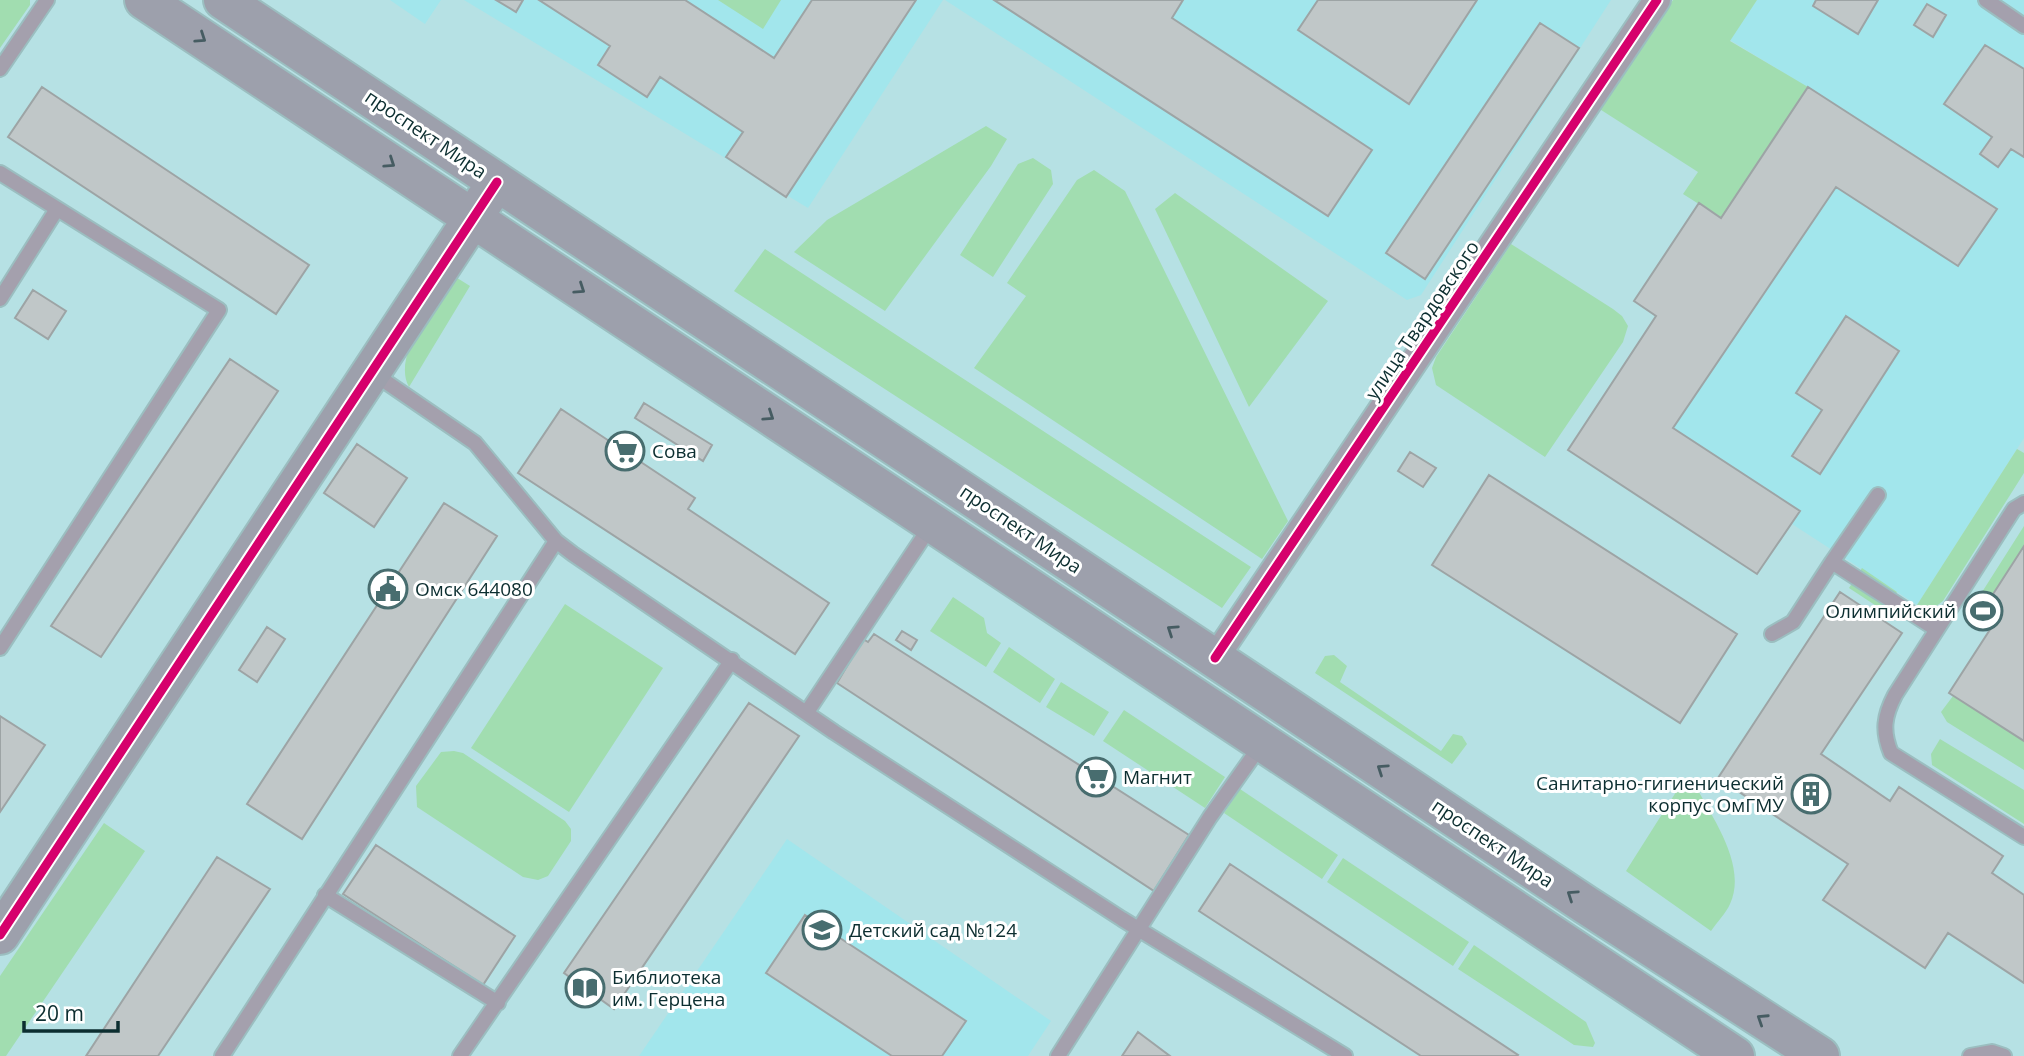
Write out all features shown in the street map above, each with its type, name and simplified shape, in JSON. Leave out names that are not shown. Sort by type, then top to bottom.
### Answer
[{"type":"main road","points":[[144,0],[1735,1056]]},
{"type":"main road","name":"проспект Мира","points":[[223,0],[1820,1056]]},
{"type":"main road","points":[[0,935],[497,182]]},
{"type":"street","name":"улица Твардовского","points":[[1215,658],[1657,0]]},
{"type":"lane","points":[[0,69],[47,0]]},
{"type":"lane","points":[[1986,0],[2024,26]]},
{"type":"lane","points":[[0,173],[219,310],[0,648]]},
{"type":"lane","points":[[0,299],[57,209]]},
{"type":"lane","points":[[373,373],[474,443],[556,541],[807,712],[1139,930],[1345,1056]]},
{"type":"lane","points":[[1772,634],[1793,622],[1878,495]]},
{"type":"lane","points":[[2024,503],[2014,509],[1886,712],[1884,736],[1891,752],[2024,837]]},
{"type":"lane","points":[[807,712],[932,524]]},
{"type":"lane","points":[[222,1056],[556,541]]},
{"type":"lane","points":[[1832,562],[1936,629]]},
{"type":"lane","points":[[460,1056],[732,660]]},
{"type":"lane","points":[[1058,1056],[1210,817],[1262,744]]},
{"type":"lane","points":[[326,895],[498,1003]]},
{"type":"lane","points":[[1970,1056],[1992,1052],[2004,1056]]},
{"type":"shaded area","points":[[390,0],[441,0],[425,24]]},
{"type":"shaded area","points":[[464,0],[943,0],[808,208]]},
{"type":"shaded area","points":[[945,0],[1611,0],[1421,295],[1407,300]]},
{"type":"shaded area","points":[[1757,0],[2024,0],[2024,438],[1917,605],[1792,524],[1757,574],[1568,450],[1656,316],[1634,301],[1699,203],[1722,217],[1807,87],[1730,40]]},
{"type":"shaded area","name":"Детский сад №124","points":[[787,839],[1051,1021],[1028,1056],[639,1056]]},
{"type":"green space","points":[[0,0],[30,0],[30,5],[0,48]]},
{"type":"green space","points":[[718,0],[781,0],[763,29]]},
{"type":"green space","points":[[1673,0],[1757,0],[1730,41],[1808,87],[1721,218],[1683,194],[1698,172],[1598,108]]},
{"type":"green space","points":[[986,126],[1007,139],[991,166],[885,311],[794,252],[827,220]]},
{"type":"green space","points":[[1033,158],[1051,170],[1053,184],[993,277],[960,255],[1018,164]]},
{"type":"green space","points":[[1094,170],[1125,191],[1288,521],[1262,559],[974,368],[1026,296],[1007,283],[1077,180]]},
{"type":"green space","points":[[1175,193],[1328,301],[1249,407],[1155,209]]},
{"type":"green space","points":[[1511,244],[1613,309],[1622,316],[1628,326],[1623,342],[1545,457],[1436,385],[1432,368],[1436,357]]},
{"type":"green space","points":[[765,249],[1251,567],[1222,608],[734,291]]},
{"type":"green space","points":[[454,276],[470,286],[409,387],[405,374],[411,345]]},
{"type":"green space","points":[[2017,449],[2024,453],[2024,473],[1943,601],[1931,610],[1917,605]]},
{"type":"green space","points":[[2024,526],[2024,546],[1984,608],[1977,600]]},
{"type":"green space","points":[[1862,568],[1897,592],[1884,611],[1849,588]]},
{"type":"green space","points":[[953,597],[984,618],[987,633],[1001,643],[986,667],[930,631]]},
{"type":"green space","points":[[565,604],[663,668],[569,812],[471,748]]},
{"type":"green space","points":[[1009,647],[1055,679],[1040,703],[993,672]]},
{"type":"green space","points":[[1334,655],[1347,666],[1340,682],[1441,751],[1453,734],[1462,736],[1467,744],[1452,764],[1315,673],[1325,656]]},
{"type":"green space","points":[[1061,682],[1109,712],[1094,736],[1046,707]]},
{"type":"green space","points":[[1953,696],[2024,741],[2024,770],[1947,722],[1941,712]]},
{"type":"green space","points":[[1124,710],[1225,777],[1205,808],[1103,741]]},
{"type":"green space","points":[[1940,739],[2024,790],[2024,824],[1932,765],[1931,754]]},
{"type":"green space","points":[[441,752],[463,753],[565,821],[571,829],[571,841],[548,876],[538,880],[523,877],[417,807],[416,786]]},
{"type":"green space","points":[[1683,781],[1694,783],[1709,810],[1725,841],[1734,873],[1730,904],[1711,931],[1626,871]]},
{"type":"green space","points":[[1240,789],[1338,855],[1322,879],[1224,813]]},
{"type":"green space","points":[[104,823],[145,851],[6,1056],[0,1056],[0,976]]},
{"type":"green space","points":[[1343,858],[1469,942],[1453,966],[1327,882]]},
{"type":"green space","points":[[1474,945],[1586,1022],[1595,1043],[1593,1047],[1574,1045],[1458,969]]},
{"type":"building","points":[[496,0],[523,0],[516,12]]},
{"type":"building","points":[[539,0],[685,0],[774,58],[812,0],[916,0],[786,197],[726,157],[743,132],[660,77],[647,97],[598,65],[610,46]]},
{"type":"building","points":[[994,0],[1183,0],[1172,18],[1372,150],[1328,216]]},
{"type":"building","points":[[1318,0],[1477,0],[1409,104],[1298,30]]},
{"type":"building","points":[[1816,0],[1878,0],[1858,34],[1813,6]]},
{"type":"building","points":[[1927,4],[1946,15],[1933,37],[1914,25]]},
{"type":"building","points":[[1540,23],[1579,48],[1425,279],[1386,253]]},
{"type":"building","points":[[1985,45],[2024,69],[2024,157],[2011,149],[1998,167],[1980,154],[1992,137],[1944,104]]},
{"type":"building","points":[[42,87],[309,265],[276,314],[8,137]]},
{"type":"building","points":[[1808,87],[1997,209],[1958,266],[1836,187],[1673,428],[1800,511],[1757,574],[1568,450],[1656,316],[1634,301],[1699,203],[1721,218]]},
{"type":"building","points":[[33,290],[66,311],[48,339],[15,318]]},
{"type":"building","points":[[1846,316],[1899,351],[1820,474],[1792,456],[1822,410],[1796,393]]},
{"type":"building","points":[[230,359],[278,391],[101,657],[51,626]]},
{"type":"building","points":[[644,403],[712,445],[703,461],[635,418]]},
{"type":"building","points":[[561,409],[695,498],[688,509],[829,603],[795,654],[518,473]]},
{"type":"building","points":[[357,444],[407,478],[374,527],[324,493]]},
{"type":"building","points":[[1410,452],[1436,468],[1423,487],[1398,471]]},
{"type":"building","points":[[1489,475],[1737,634],[1680,723],[1432,565]]},
{"type":"building","points":[[444,503],[497,536],[302,839],[247,804]]},
{"type":"building","points":[[2024,546],[2024,741],[1949,693],[1991,628],[1977,619]]},
{"type":"building","name":"Санитарно-гигиенический корпус ОмГМУ","points":[[1840,592],[1902,633],[1821,754],[1890,801],[1899,787],[2003,856],[1992,873],[2024,895],[2024,983],[1948,933],[1925,968],[1823,900],[1848,864],[1718,778]]},
{"type":"building","points":[[267,627],[285,639],[257,682],[239,670]]},
{"type":"building","points":[[902,631],[917,640],[911,650],[896,640]]},
{"type":"building","points":[[874,634],[1189,835],[1154,891],[837,683],[863,639],[868,642]]},
{"type":"building","points":[[749,703],[799,736],[614,1009],[564,973]]},
{"type":"building","points":[[0,716],[45,745],[0,812]]},
{"type":"building","points":[[376,845],[515,936],[483,985],[343,894]]},
{"type":"building","points":[[217,857],[270,889],[158,1056],[86,1056]]},
{"type":"building","points":[[1230,864],[1518,1055],[1421,1056],[1199,911]]},
{"type":"building","points":[[805,915],[966,1021],[942,1056],[892,1056],[766,973]]},
{"type":"building","points":[[1138,1032],[1170,1056],[1122,1056]]},
{"type":"cycle path","points":[[1215,658],[1657,0]]},
{"type":"cycle path","points":[[0,935],[497,182]]},
{"type":"place","name":"Сова","points":[[625,451]]},
{"type":"place","name":"Омск 644080","points":[[388,589]]},
{"type":"place","name":"Олимпийский","points":[[1983,611]]},
{"type":"place","name":"Магнит","points":[[1096,777]]},
{"type":"place","name":"Санитарно-гигиенический корпус ОмГМУ","points":[[1811,794]]},
{"type":"place","name":"Детский сад №124","points":[[822,930]]},
{"type":"place","name":"Библиотека им. Герцена","points":[[585,988]]}]
